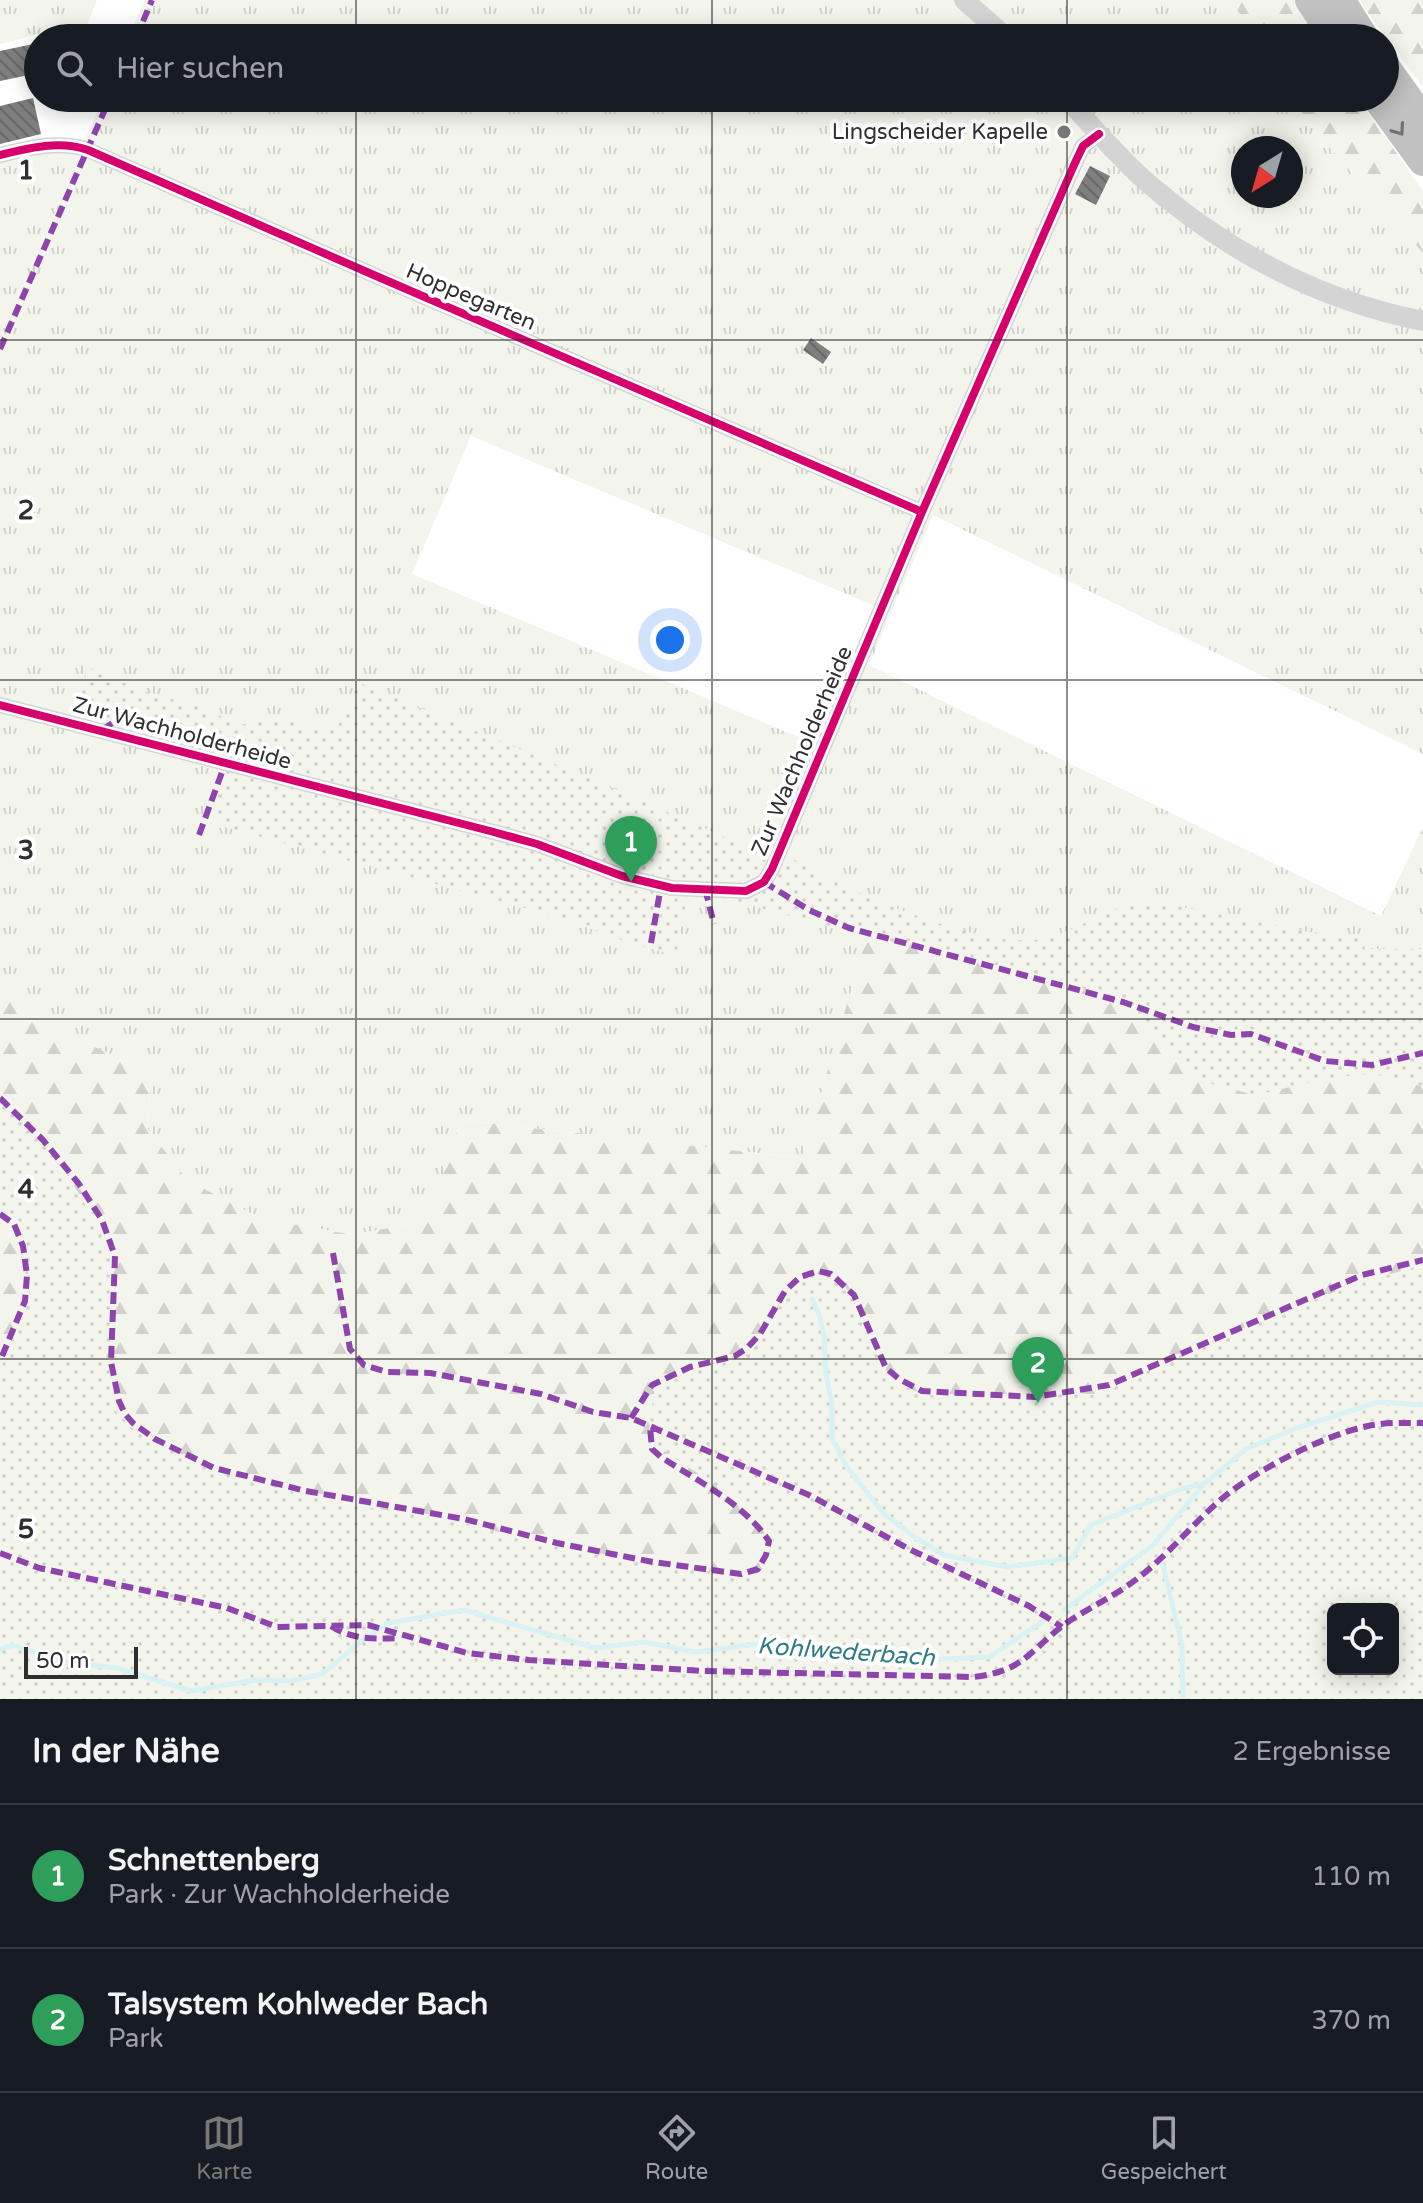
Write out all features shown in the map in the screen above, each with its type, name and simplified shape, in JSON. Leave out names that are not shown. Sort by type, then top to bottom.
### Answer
[{"type":"highway","points":[[1310,0],[1326,24]]},
{"type":"highway","points":[[1340,0],[1355,24]]},
{"type":"highway","points":[[1399,87],[1423,120]]},
{"type":"highway","points":[[1387,112],[1423,161]]},
{"type":"street","points":[[964,0],[991,24]]},
{"type":"street","points":[[1079,112],[1141,177],[1178,207],[1256,261],[1350,302],[1423,321]]},
{"type":"street","name":"Zur Wachholderheide","points":[[0,705],[502,834],[651,884],[672,888],[746,891],[764,882],[1074,165],[1083,146],[1099,134]]},
{"type":"street","name":"Hoppegarten","points":[[0,155],[52,144],[88,150],[922,512]]},
{"type":"green space","points":[[0,0],[97,0],[88,24],[24,24],[24,38],[0,44]]},
{"type":"green space","points":[[145,0],[1231,0],[1246,24],[134,24]]},
{"type":"green space","points":[[1231,0],[1297,0],[1311,24],[1246,24]]},
{"type":"green space","points":[[1360,0],[1423,0],[1423,87],[1399,55],[1399,24],[1376,24]]},
{"type":"green space","points":[[97,112],[1301,112],[1423,253],[1423,754],[933,515],[869,665],[1381,916],[1423,827],[1423,960],[1082,936],[867,939],[803,1158],[461,1120],[429,1220],[353,1235],[260,1218],[187,1180],[148,1129],[151,1073],[56,1029],[0,992],[0,147],[39,137],[85,140]],"holes":[[[471,436],[875,606],[817,745],[412,574]]]},
{"type":"green space","points":[[1301,112],[1368,112],[1423,191],[1423,253]]},
{"type":"green space","points":[[87,667],[138,689],[203,708],[239,725],[284,718],[318,729],[332,727],[341,722],[358,682],[779,861],[783,852],[873,899],[951,927],[988,936],[1021,940],[1047,938],[1113,910],[1157,902],[1309,932],[1368,938],[1364,949],[1423,949],[1423,1087],[1387,1076],[1354,1075],[1252,1096],[1218,1087],[1188,1071],[1131,1010],[1118,1002],[1050,975],[1040,976],[918,945],[891,942],[699,892],[688,893],[676,956],[558,917],[217,825],[215,798],[233,755],[76,715]]},
{"type":"green space","points":[[1082,936],[1380,960],[1423,960],[1423,1413],[1169,1567],[0,1681],[0,992],[56,1029],[151,1073],[148,1129],[187,1180],[260,1218],[353,1235],[429,1220],[460,1120],[802,1158],[866,939]]},
{"type":"green space","points":[[0,1103],[29,1129],[66,1173],[107,1247],[111,1262],[113,1308],[110,1385],[115,1410],[135,1431],[173,1451],[237,1478],[330,1501],[470,1524],[530,1541],[719,1573],[752,1574],[770,1566],[775,1548],[769,1530],[735,1498],[658,1445],[649,1434],[651,1407],[658,1393],[679,1377],[731,1357],[754,1343],[784,1297],[802,1279],[814,1275],[840,1281],[856,1305],[885,1369],[895,1380],[911,1389],[954,1398],[1068,1391],[1099,1396],[1154,1367],[1267,1318],[1344,1289],[1423,1265],[1423,1699],[0,1699],[0,1369],[28,1301],[29,1288],[26,1244],[17,1222],[0,1211]]},
{"type":"building","points":[[24,46],[24,76],[0,81],[0,51]]},
{"type":"building","points":[[24,100],[24,112],[36,112],[41,134],[0,144],[0,106]]},
{"type":"building","points":[[1090,166],[1110,176],[1096,205],[1075,194]]},
{"type":"building","points":[[811,338],[831,352],[823,364],[803,350]]},
{"type":"waterway","points":[[812,1299],[824,1338],[832,1404],[832,1438],[847,1467],[884,1514],[944,1555],[1008,1567],[1072,1558],[1091,1525],[1181,1489],[1204,1484]]},
{"type":"waterway","name":"Kohlwederbach","points":[[1064,1610],[1153,1545],[1204,1484],[1246,1449],[1297,1428],[1378,1402],[1423,1405]]},
{"type":"waterway","points":[[1163,1565],[1182,1645],[1183,1699]]},
{"type":"waterway","name":"Kohlwederbach","points":[[0,1649],[13,1645],[63,1662],[117,1668],[191,1691],[256,1680],[291,1681],[322,1674],[388,1623],[464,1610],[596,1648],[644,1642],[695,1652],[765,1643],[899,1661],[989,1657],[1043,1621]]},
{"type":"marked path","points":[[142,24],[152,0]]},
{"type":"marked path","points":[[0,349],[104,112]]},
{"type":"marked path","points":[[102,730],[114,722],[131,718]]},
{"type":"marked path","points":[[199,835],[225,764]]},
{"type":"marked path","points":[[764,882],[809,910],[849,928],[1123,1002],[1193,1027],[1231,1035],[1251,1034],[1325,1061],[1372,1065],[1423,1053]]},
{"type":"marked path","points":[[651,943],[661,886]]},
{"type":"marked path","points":[[705,889],[714,924]]},
{"type":"marked path","points":[[0,1098],[43,1140],[79,1184],[102,1220],[115,1256],[111,1362],[119,1401],[133,1423],[155,1439],[214,1468],[306,1491],[464,1519],[557,1543],[653,1562],[741,1574],[758,1569],[769,1541],[733,1504],[652,1449],[650,1427]]},
{"type":"marked path","points":[[0,1214],[14,1224],[23,1246],[27,1275],[25,1301],[0,1361]]},
{"type":"marked path","points":[[333,1253],[350,1349],[364,1365],[387,1372],[430,1373],[541,1394],[593,1412],[631,1418],[809,1495],[909,1549],[1029,1606],[1062,1627]]},
{"type":"marked path","points":[[631,1418],[652,1385],[690,1367],[735,1356],[747,1348],[760,1334],[785,1291],[800,1277],[818,1271],[831,1274],[854,1295],[886,1368],[899,1379],[922,1391],[1035,1397],[1109,1385],[1362,1275],[1423,1260]]},
{"type":"marked path","points":[[0,1553],[39,1568],[227,1608],[277,1627],[368,1625],[467,1653],[703,1671],[974,1677],[1014,1666],[1061,1627],[1129,1585],[1231,1491],[1268,1467],[1350,1431],[1382,1424],[1423,1423]]},
{"type":"marked path","points":[[331,1626],[355,1636],[400,1638]]},
{"type":"cycle path","points":[[0,705],[490,831],[537,844],[622,876],[672,888],[746,891],[764,882],[1074,165],[1083,146],[1099,134]]},
{"type":"cycle path","points":[[0,155],[55,145],[88,150],[922,512]]},
{"type":"place","name":"Lingscheider Kapelle","points":[[1064,132]]},
{"type":"place","name":"Schnettenberg","points":[[631,882]]},
{"type":"place","name":"Talsystem Kohlweder Bach","points":[[1038,1403]]}]
